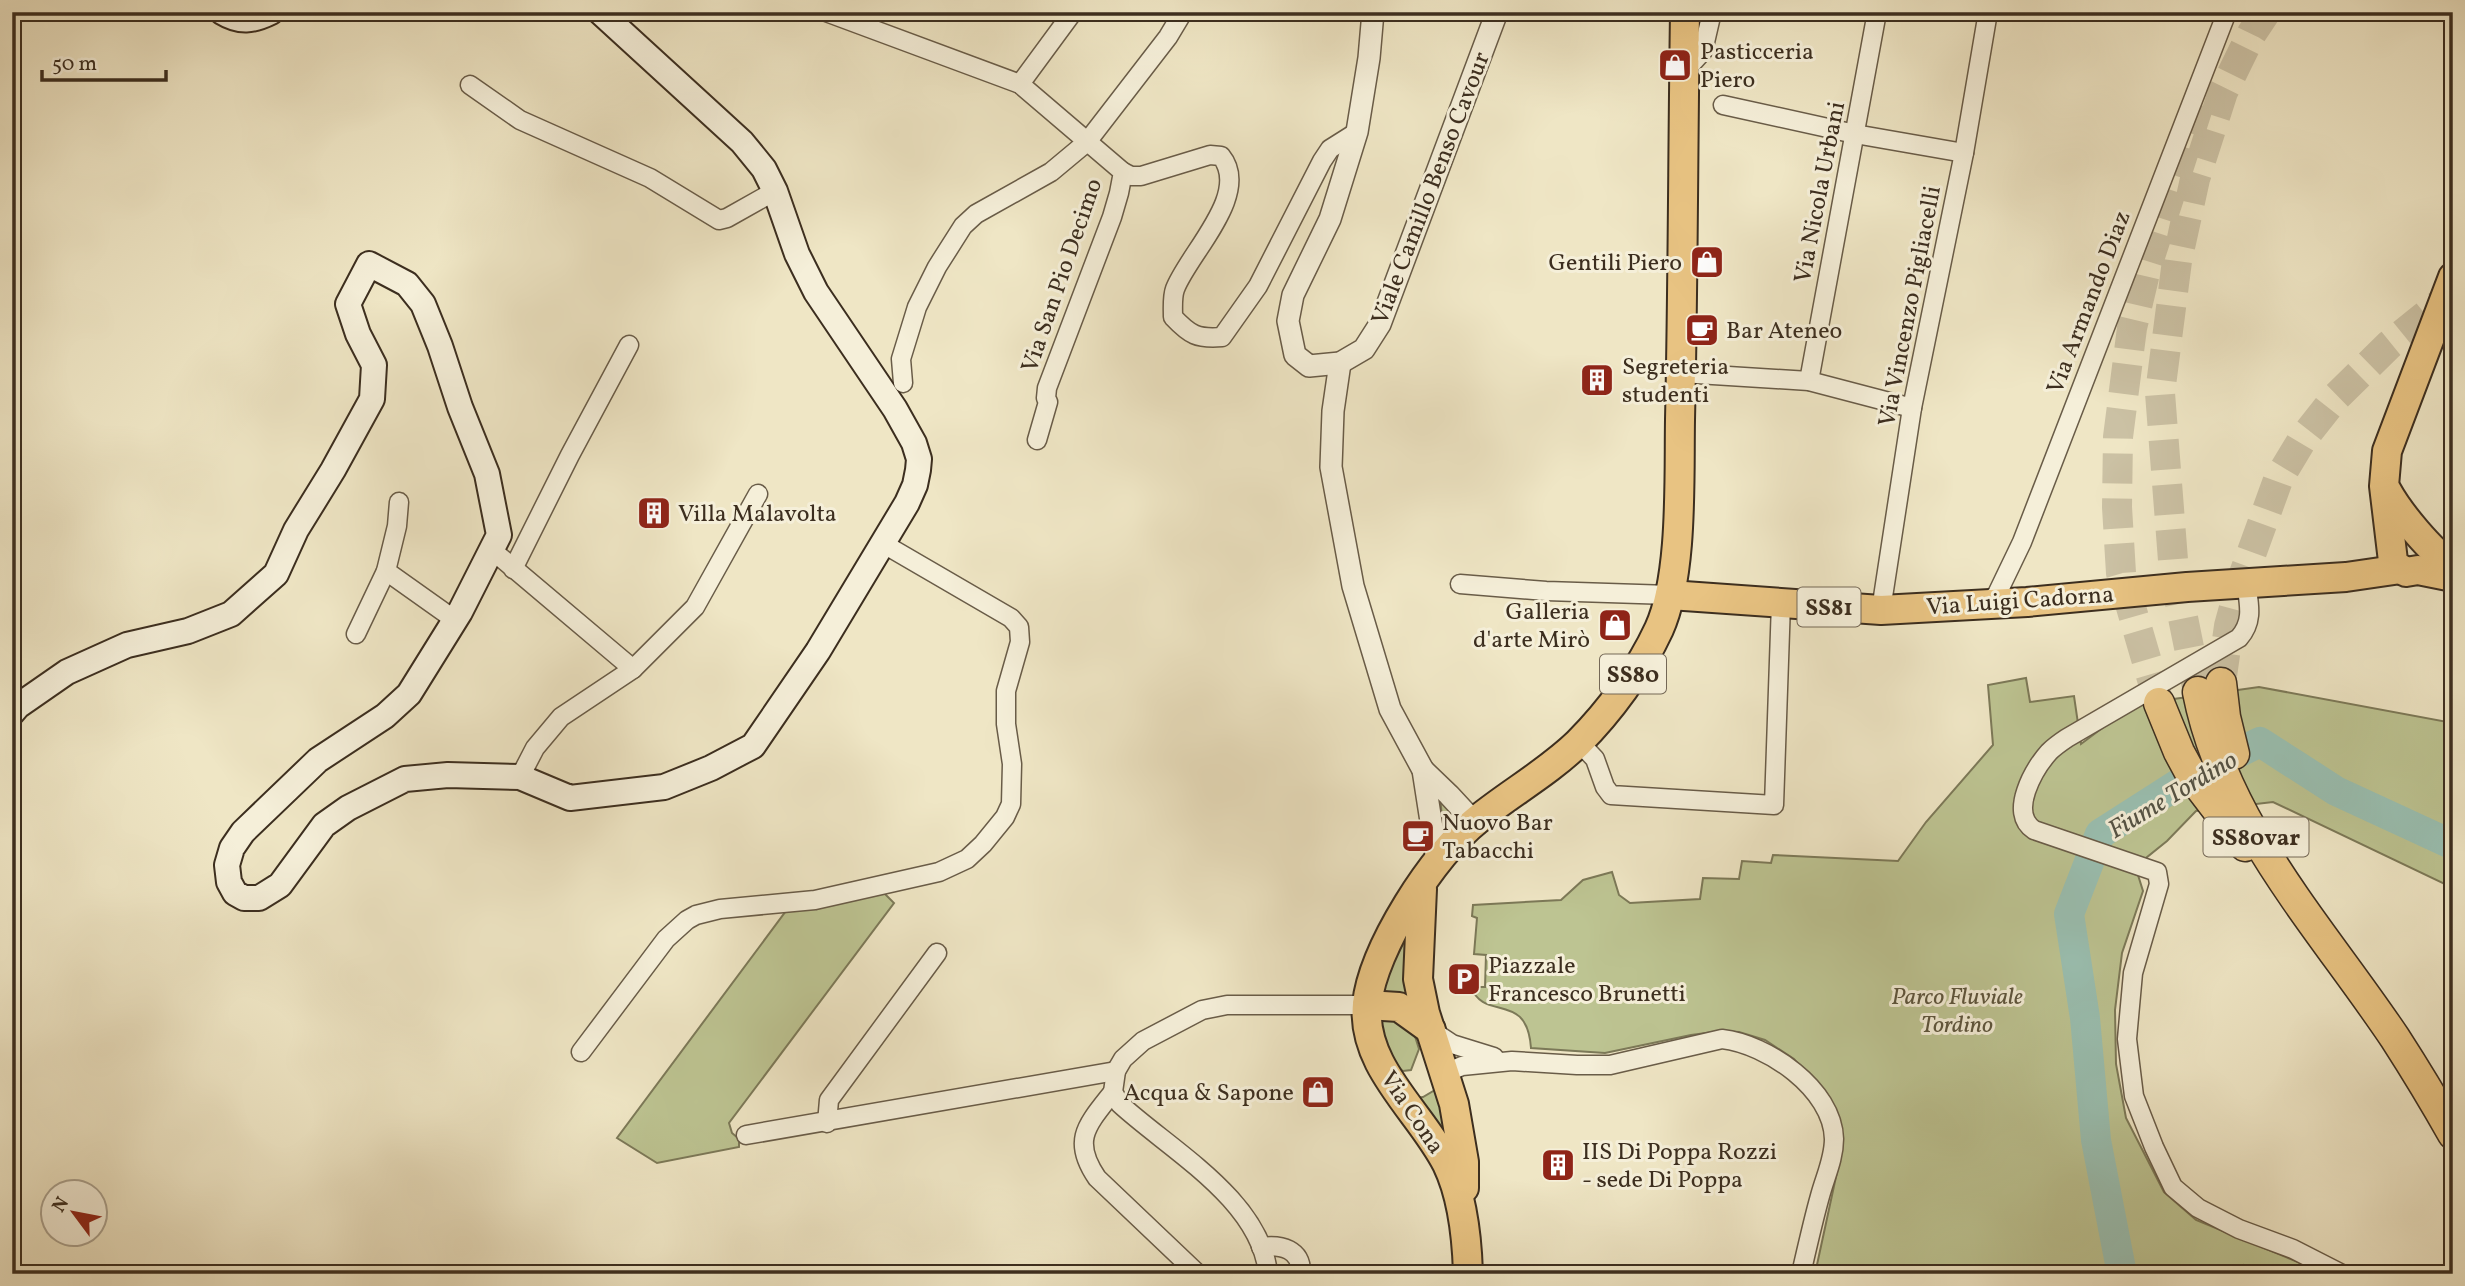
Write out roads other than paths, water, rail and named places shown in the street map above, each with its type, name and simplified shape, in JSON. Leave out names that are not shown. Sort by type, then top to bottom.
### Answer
[{"type":"highway","points":[[2211,696],[2231,744],[2242,781],[2311,919]]},
{"type":"highway","points":[[2162,710],[2193,778],[2251,854],[2311,919],[2396,1039],[2453,1134]]},
{"type":"main road","points":[[230,15],[256,20],[271,12]]},
{"type":"main road","points":[[12,713],[18,706],[68,672],[127,645],[188,631],[231,614],[276,574],[296,530],[372,399],[374,365],[358,334],[348,304],[369,264],[407,284],[423,304],[487,474],[499,535],[455,620],[409,694],[384,716],[318,760],[243,832],[232,848],[227,865],[229,883],[235,893],[244,898],[259,898],[280,885],[324,825],[348,808],[405,779],[448,775],[520,777],[570,798],[664,787],[711,768],[753,746],[818,651],[867,570],[915,485],[919,459],[907,427],[816,292],[791,241],[775,191],[764,169],[742,142],[600,12]]},
{"type":"main road","name":"SS80","points":[[1367,1005],[1374,972],[1390,938],[1430,872],[1474,822],[1534,780],[1579,742],[1604,714],[1641,661],[1659,629],[1670,596],[1678,496],[1685,12]]},
{"type":"main road","points":[[2453,277],[2391,436],[2384,471],[2384,486],[2409,555],[2453,577]]},
{"type":"main road","points":[[2409,555],[2453,566]]},
{"type":"main road","name":"Via Luigi Cadorna","points":[[1670,596],[1881,610],[2027,602],[2370,574],[2409,555]]},
{"type":"main road","name":"SS80","points":[[1430,872],[1418,979],[1431,1030]]},
{"type":"main road","points":[[1367,1005],[1399,1007],[1431,1030]]},
{"type":"main road","name":"Via Cona","points":[[1367,1005],[1372,1042],[1379,1062],[1447,1163],[1463,1219]]},
{"type":"main road","name":"Via Cona","points":[[1431,1030],[1460,1132],[1464,1162],[1463,1219],[1468,1274]]},
{"type":"main road","points":[[1394,1086],[1418,1083],[1443,1074]]},
{"type":"street","name":"Via San Pio Decimo","points":[[826,12],[1020,84],[1123,172],[1112,216],[1046,388],[1048,402],[1037,440]]},
{"type":"street","points":[[1020,84],[1073,12]]},
{"type":"street","points":[[903,383],[901,359],[917,307],[937,267],[964,226],[976,214],[1051,172],[1087,142],[1168,37],[1184,12]]},
{"type":"street","points":[[1373,12],[1369,58],[1357,132],[1330,219],[1293,295],[1287,321],[1295,355],[1309,366],[1340,363],[1333,411],[1331,467],[1353,586],[1390,709],[1423,770],[1474,822]]},
{"type":"street","name":"Viale Camillo Benso Cavour","points":[[1340,363],[1364,349],[1380,324],[1497,12]]},
{"type":"street","points":[[1684,72],[1703,51],[1712,12]]},
{"type":"street","name":"Via Nicola Urbani","points":[[1809,381],[1877,12]]},
{"type":"street","name":"Via Vincenzo Pigliacelli","points":[[1881,610],[1912,408],[1964,153],[1988,12]]},
{"type":"street","name":"Via Armando Diaz","points":[[1988,604],[1997,594],[2011,566],[2227,12]]},
{"type":"street","points":[[470,85],[520,120],[650,178],[719,220],[775,191]]},
{"type":"street","points":[[1723,105],[1855,134],[1964,153]]},
{"type":"street","points":[[1123,172],[1131,176],[1141,176],[1210,155],[1221,156],[1227,164],[1229,181],[1223,208],[1210,233],[1195,251],[1174,291],[1173,317],[1186,330],[1203,338],[1222,337],[1258,286],[1322,161],[1330,149],[1357,132]]},
{"type":"street","points":[[513,569],[629,345]]},
{"type":"street","points":[[1681,373],[1809,381],[1912,408]]},
{"type":"street","points":[[520,777],[535,748],[561,717],[633,669],[695,607],[758,494]]},
{"type":"street","points":[[356,634],[386,571],[397,526],[399,502]]},
{"type":"street","points":[[581,1052],[666,939],[687,920],[707,911],[815,901],[939,872],[967,859],[1005,817],[1012,789],[1006,691],[1020,642],[1019,627],[1012,618],[882,543]]},
{"type":"street","points":[[492,550],[633,669]]},
{"type":"street","points":[[2011,566],[2014,588],[2020,598],[2027,602]]},
{"type":"street","points":[[386,571],[455,620]]},
{"type":"street","points":[[2246,583],[2250,607],[2249,627],[2239,638],[2067,738],[2050,752],[2037,771],[2024,804],[2023,815],[2027,825],[2034,830],[2157,872],[2159,884],[2133,972],[2127,1039],[2134,1096],[2154,1147],[2174,1187],[2198,1208],[2239,1229],[2294,1249],[2340,1273]]},
{"type":"street","points":[[1460,584],[1670,596]]},
{"type":"street","points":[[1579,742],[1595,759],[1605,787],[1611,795],[1774,805],[1781,603]]},
{"type":"street","points":[[1423,770],[1430,872]]},
{"type":"street","points":[[827,1123],[829,1100],[937,953]]},
{"type":"street","points":[[1198,1274],[1097,1178],[1086,1162],[1083,1149],[1085,1135],[1094,1116],[1113,1092],[1116,1071],[1122,1059],[1143,1041],[1202,1010],[1227,1005],[1367,1005]]},
{"type":"street","points":[[1431,1030],[1452,1044],[1479,1054],[1511,1061],[1610,1065],[1722,1039],[1741,1041],[1780,1060],[1796,1072],[1821,1103],[1834,1136],[1833,1154],[1801,1274]]},
{"type":"street","points":[[1443,1074],[1462,1066],[1511,1061]]},
{"type":"street","points":[[746,1135],[1116,1071]]},
{"type":"street","points":[[1113,1092],[1120,1104],[1146,1128],[1228,1196],[1243,1214],[1261,1247],[1268,1274]]},
{"type":"street","points":[[1261,1247],[1275,1245],[1292,1251],[1298,1258],[1301,1274]]},
{"type":"waterway","name":"Fiume Tordino","points":[[2122,1274],[2096,1140],[2085,1018],[2069,914],[2100,834],[2186,779],[2260,742],[2336,791],[2453,845]]},
{"type":"tunnel","points":[[2198,692],[2174,573],[2160,393],[2177,261],[2195,179],[2223,92],[2252,33],[2266,12]]},
{"type":"tunnel","points":[[2159,703],[2121,573],[2117,507],[2118,437],[2132,328],[2146,269],[2202,95]]},
{"type":"tunnel","points":[[2221,683],[2229,626],[2241,582],[2278,480],[2302,440],[2335,398],[2389,345],[2452,294]]},
{"type":"place","name":"Pasticceria Piero","points":[[1675,65]]},
{"type":"place","name":"Gentili Piero","points":[[1707,262]]},
{"type":"place","name":"Bar Ateneo","points":[[1702,330]]},
{"type":"place","name":"Segreteria studenti","points":[[1597,380]]},
{"type":"place","name":"Villa Malavolta","points":[[654,513]]},
{"type":"place","name":"Galleria d'arte Mirò","points":[[1615,625]]},
{"type":"place","name":"Nuovo Bar Tabacchi","points":[[1418,836]]},
{"type":"place","name":"Piazzale Francesco Brunetti","points":[[1464,979]]},
{"type":"place","name":"Acqua & Sapone","points":[[1318,1092]]},
{"type":"place","name":"IIS Di Poppa Rozzi - sede Di Poppa","points":[[1558,1165]]},
{"type":"park label","name":"Parco Fluviale Tordino","points":[[1957,1010]]}]
